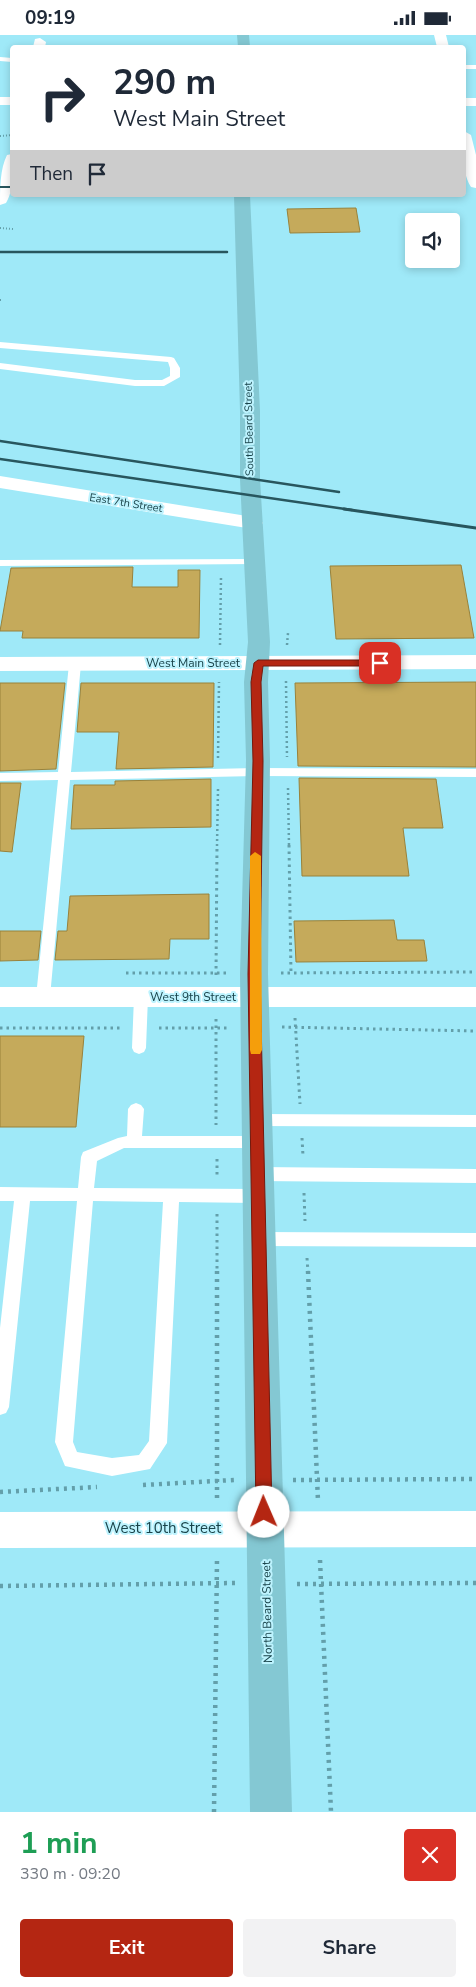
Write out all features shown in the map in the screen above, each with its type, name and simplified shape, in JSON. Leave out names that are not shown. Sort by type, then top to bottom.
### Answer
[{"type":"main road","name":"South Beard Street","points":[[242,197],[258,663]]},
{"type":"main road","name":"North Beard Street","points":[[258,663],[256,682],[258,772],[255,857],[255,998],[271,1812]]},
{"type":"street","points":[[466,144],[476,186]]},
{"type":"street","points":[[0,200],[10,165]]},
{"type":"street","name":"East 7th Street","points":[[0,482],[253,523]]},
{"type":"street","name":"West Main Street","points":[[0,664],[476,662]]},
{"type":"street","name":"West 9th Street","points":[[0,997],[476,997]]},
{"type":"street","name":"West 10th Street","points":[[0,1530],[476,1529]]},
{"type":"lane","points":[[0,345],[171,360],[176,369],[175,377],[164,383],[135,383],[0,367]]},
{"type":"lane","points":[[0,563],[255,562]]},
{"type":"lane","points":[[43,997],[75,664]]},
{"type":"lane","points":[[0,777],[258,772],[476,773]]},
{"type":"lane","points":[[139,1047],[141,997]]},
{"type":"lane","points":[[134,1142],[136,1109]]},
{"type":"lane","points":[[171,1195],[158,1443],[144,1463],[112,1467],[71,1460],[64,1442],[89,1157],[123,1142],[257,1131],[476,1121]]},
{"type":"lane","points":[[0,1194],[171,1195],[258,1185],[476,1176]]},
{"type":"lane","points":[[0,1407],[23,1194]]},
{"type":"lane","points":[[259,1239],[476,1240]]},
{"type":"path","points":[[0,228],[14,229]]},
{"type":"building","points":[[356,208],[360,232],[290,233],[287,209]]},
{"type":"building","points":[[461,565],[474,638],[336,639],[330,566]]},
{"type":"building","points":[[133,567],[132,587],[178,587],[178,570],[200,570],[199,638],[22,638],[23,631],[0,631],[11,568]]},
{"type":"building","points":[[476,682],[476,767],[298,766],[295,683]]},
{"type":"building","points":[[0,683],[65,683],[56,769],[0,771]]},
{"type":"building","points":[[81,683],[214,683],[213,767],[116,769],[119,732],[77,732]]},
{"type":"building","points":[[299,778],[436,779],[443,828],[403,828],[409,876],[302,876]]},
{"type":"building","points":[[211,779],[211,827],[71,829],[74,785],[115,785],[115,781]]},
{"type":"building","points":[[0,783],[21,783],[12,852],[0,851]]},
{"type":"building","points":[[209,894],[209,939],[170,939],[169,959],[55,960],[58,931],[67,931],[70,896]]},
{"type":"building","points":[[394,920],[397,940],[424,940],[427,961],[296,962],[294,921]]},
{"type":"building","points":[[0,931],[41,931],[38,960],[0,961]]},
{"type":"building","points":[[0,1036],[84,1036],[76,1127],[0,1127]]},
{"type":"railway","points":[[0,187],[10,187]]},
{"type":"railway","points":[[0,252],[227,252]]},
{"type":"railway","points":[[0,441],[339,492]]},
{"type":"railway","points":[[0,459],[352,510]]},
{"type":"railway","points":[[344,509],[476,528]]},
{"type":"slow traffic","points":[[255,856],[254,974],[256,1050]]},
{"type":"route","points":[[264,1512],[254,974],[258,761],[256,682],[258,663],[380,663]]}]
